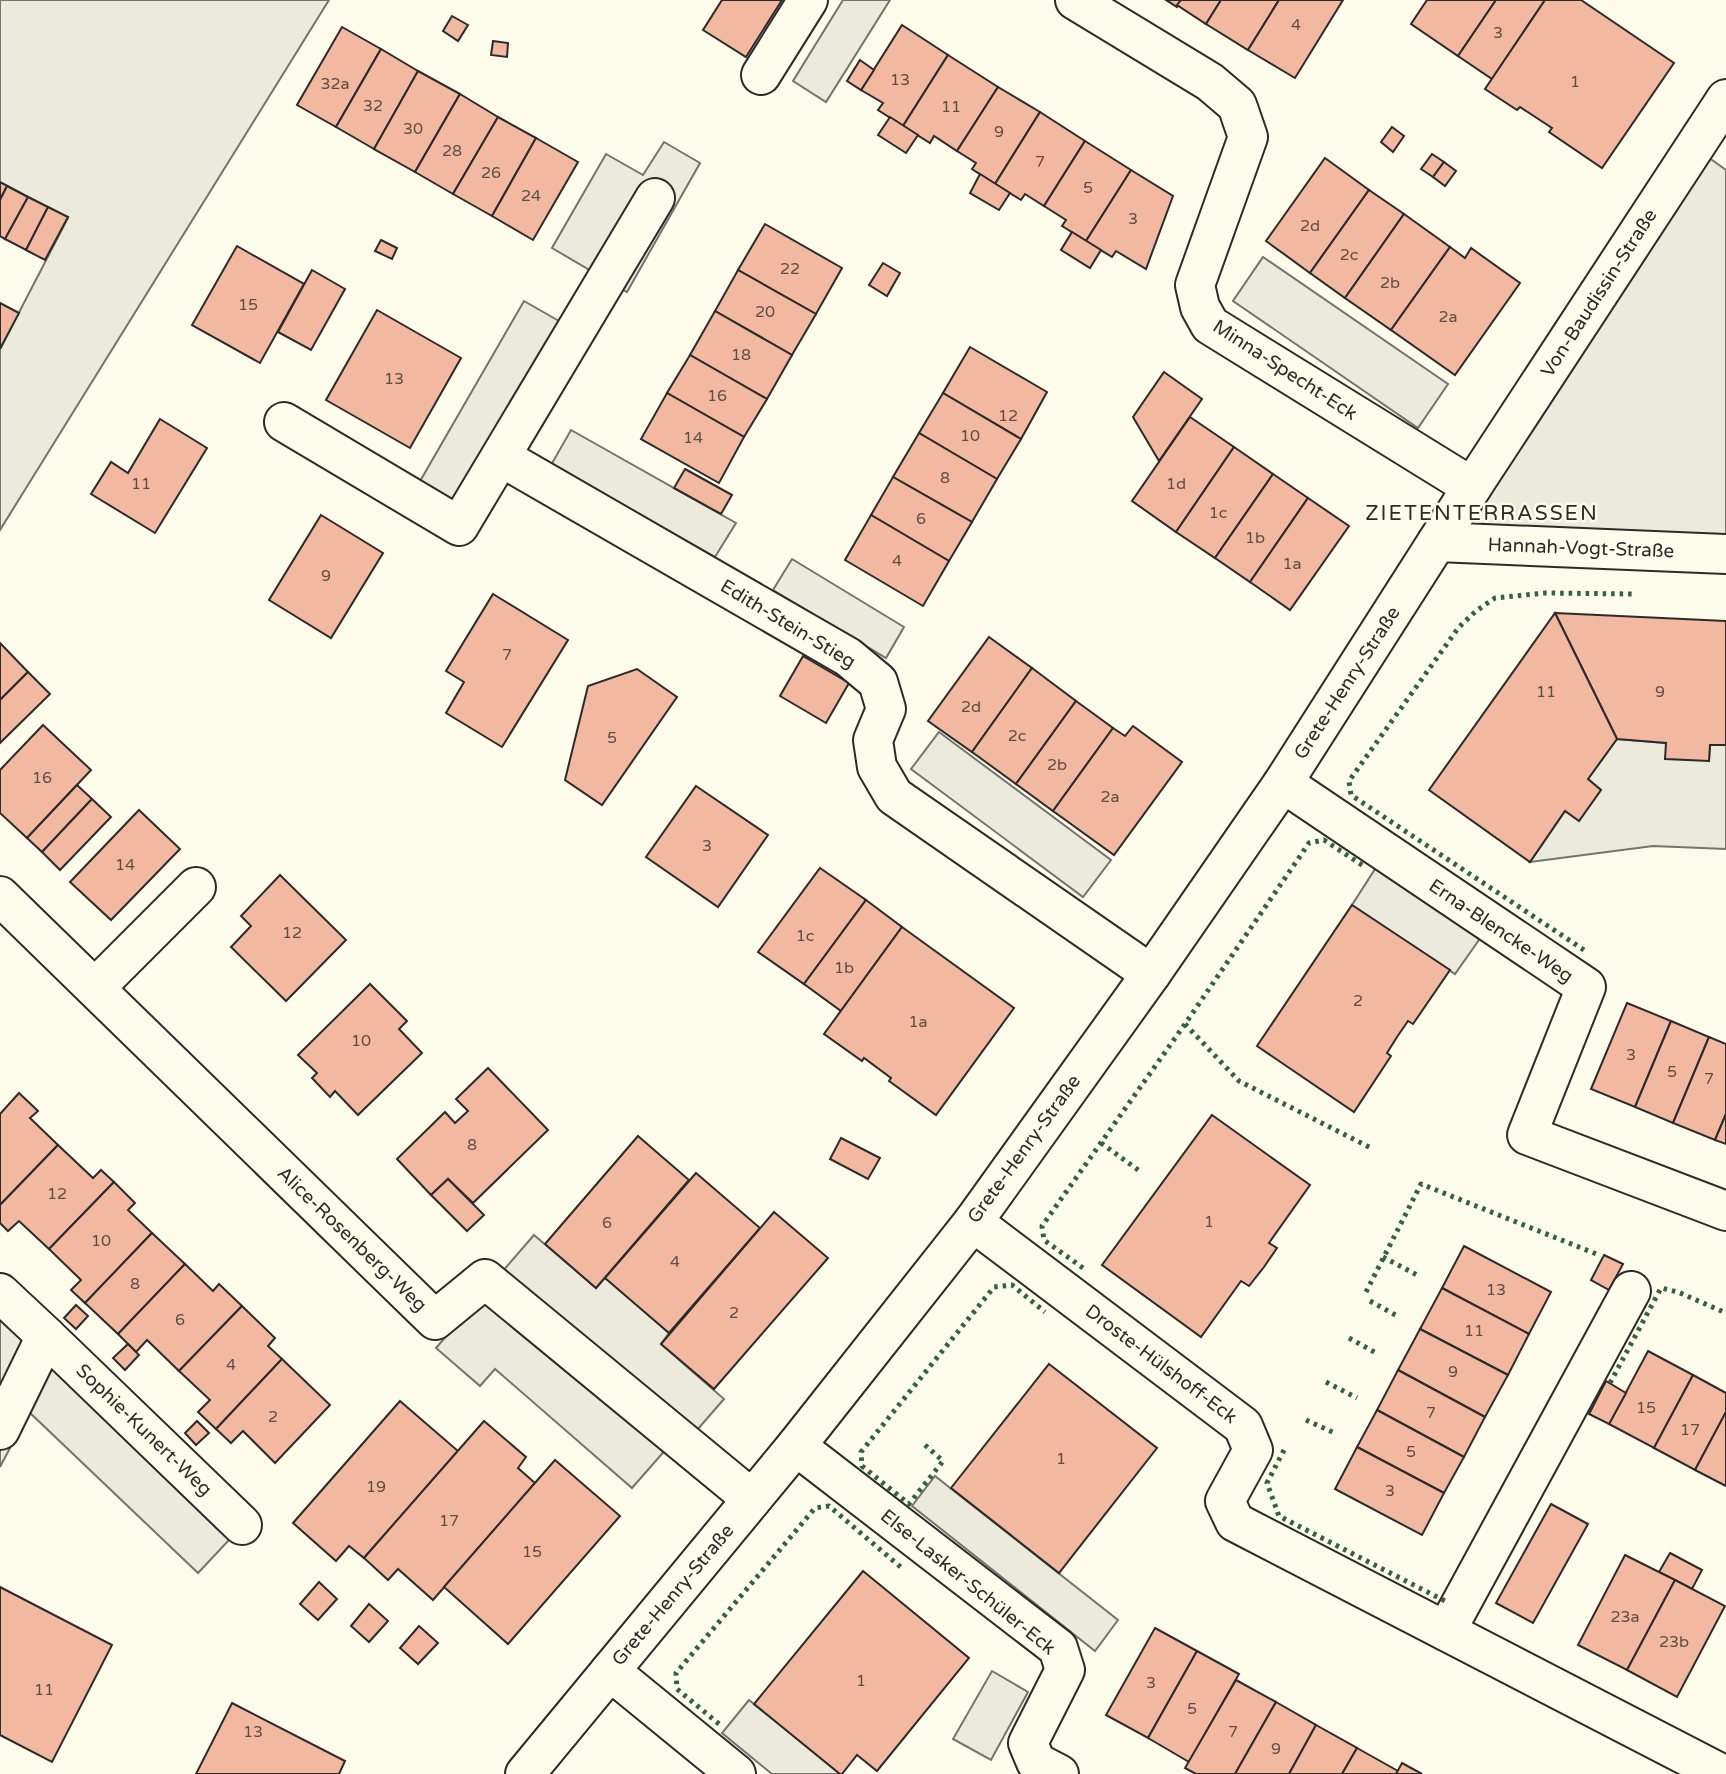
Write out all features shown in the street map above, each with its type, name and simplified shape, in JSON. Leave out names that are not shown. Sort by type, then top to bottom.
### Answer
[{"type":"street","points":[[761,75],[808,0]]},
{"type":"street","name":"Minna-Specht-Eck","points":[[1075,0],[1210,82],[1237,105],[1248,137],[1195,285],[1200,307],[1210,325],[1472,487]]},
{"type":"street","name":"Von-Baudissin-Straße","points":[[1472,487],[1726,99]]},
{"type":"street","points":[[284,422],[459,526],[655,198]]},
{"type":"street","name":"Edith-Stein-Stieg","points":[[501,457],[848,657],[878,682],[886,709],[873,740],[877,767],[894,796],[1151,974]]},
{"type":"street","name":"Grete-Henry-Straße","points":[[525,1774],[796,1446],[972,1222],[1151,974],[1283,783],[1472,487]]},
{"type":"street","name":"Hannah-Vogt-Straße","points":[[1437,542],[1726,554]]},
{"type":"street","name":"Erna-Blencke-Weg","points":[[1283,783],[1586,987],[1527,1135],[1726,1211]]},
{"type":"street","points":[[95,988],[196,887]]},
{"type":"street","name":"Alice-Rosenberg-Weg","points":[[0,896],[435,1320],[485,1279],[752,1499]]},
{"type":"street","name":"Droste-Hülshoff-Eck","points":[[972,1222],[1243,1426],[1252,1450],[1225,1501],[1235,1522],[1721,1774]]},
{"type":"street","points":[[1446,1631],[1631,1291]]},
{"type":"street","name":"Sophie-Kunert-Weg","points":[[0,1293],[243,1525]]},
{"type":"street","points":[[2,1419],[46,1336]]},
{"type":"street","name":"Else-Lasker-Schüler-Eck","points":[[796,1446],[1058,1648],[1065,1670],[1028,1743],[1036,1762],[1059,1774]]},
{"type":"street","points":[[610,1671],[736,1774]]},
{"type":"shaded area","points":[[0,0],[329,0],[0,530],[0,349],[68,218],[0,182]]},
{"type":"shaded area","points":[[843,0],[890,0],[826,102],[793,81]]},
{"type":"shaded area","points":[[664,142],[700,163],[627,292],[552,248],[606,154],[643,175]]},
{"type":"shaded area","points":[[1694,147],[1726,170],[1726,554],[1437,542]]},
{"type":"shaded area","points":[[1263,257],[1448,384],[1418,428],[1233,301]]},
{"type":"shaded area","points":[[524,301],[559,321],[454,503],[419,483]]},
{"type":"shaded area","points":[[571,430],[736,523],[715,557],[551,465]]},
{"type":"shaded area","points":[[792,559],[904,627],[886,658],[773,590]]},
{"type":"shaded area","points":[[939,732],[1111,860],[1083,897],[911,769]]},
{"type":"shaded area","points":[[1617,739],[1666,743],[1709,761],[1710,745],[1726,745],[1726,849],[1653,846],[1530,862],[1565,811],[1579,820],[1601,790],[1588,779]]},
{"type":"shaded area","points":[[1377,866],[1481,937],[1455,974],[1352,905]]},
{"type":"shaded area","points":[[534,1235],[596,1288],[605,1278],[659,1324],[669,1333],[661,1344],[724,1399],[697,1430],[689,1423],[632,1488],[495,1369],[480,1386],[436,1348]]},
{"type":"shaded area","points":[[0,1319],[229,1540],[198,1573],[29,1412],[0,1467]]},
{"type":"shaded area","points":[[935,1476],[1118,1620],[1095,1651],[912,1506]]},
{"type":"shaded area","points":[[992,1671],[1028,1692],[991,1760],[953,1739]]},
{"type":"shaded area","points":[[749,1700],[840,1774],[772,1774],[722,1733]]},
{"type":"building","points":[[722,0],[782,0],[746,57],[703,30]]},
{"type":"building","points":[[1166,0],[1181,0],[1177,7]]},
{"type":"building","points":[[1181,0],[1221,0],[1206,24],[1177,5]]},
{"type":"building","points":[[1221,0],[1279,0],[1248,50],[1206,24]]},
{"type":"building","points":[[1279,0],[1343,0],[1295,78],[1248,50]]},
{"type":"building","points":[[1427,0],[1496,0],[1458,56],[1411,24]]},
{"type":"building","points":[[1496,0],[1545,0],[1492,79],[1458,56]]},
{"type":"building","points":[[1545,0],[1581,0],[1674,63],[1602,168],[1549,132],[1552,128],[1485,89]]},
{"type":"building","points":[[452,16],[468,25],[458,41],[443,31]]},
{"type":"building","points":[[902,25],[948,55],[903,126],[878,110],[883,103],[861,90]]},
{"type":"building","points":[[342,27],[381,49],[336,127],[297,105]]},
{"type":"building","points":[[493,41],[508,43],[507,57],[491,55]]},
{"type":"building","points":[[381,49],[418,71],[374,149],[336,127]]},
{"type":"building","points":[[948,55],[998,87],[957,151],[934,136],[930,143],[903,126]]},
{"type":"building","points":[[860,60],[874,70],[861,90],[847,81]]},
{"type":"building","points":[[418,71],[460,94],[415,172],[374,149]]},
{"type":"building","points":[[998,87],[1040,112],[995,184],[972,169],[976,163],[957,151]]},
{"type":"building","points":[[460,94],[498,117],[453,194],[415,172]]},
{"type":"building","points":[[1040,112],[1085,141],[1044,206],[1025,194],[1021,200],[995,184]]},
{"type":"building","points":[[498,117],[536,138],[492,216],[453,194]]},
{"type":"building","points":[[890,117],[918,135],[906,153],[878,135]]},
{"type":"building","points":[[1392,127],[1404,136],[1393,152],[1381,142]]},
{"type":"building","points":[[536,138],[578,162],[533,240],[492,216]]},
{"type":"building","points":[[1085,141],[1131,170],[1086,241],[1062,226],[1066,220],[1044,206]]},
{"type":"building","points":[[1432,154],[1444,162],[1433,177],[1421,169]]},
{"type":"building","points":[[1325,158],[1369,190],[1310,273],[1266,241]]},
{"type":"building","points":[[1444,162],[1456,171],[1445,186],[1433,177]]},
{"type":"building","points":[[1131,170],[1173,196],[1146,269],[1116,251],[1112,257],[1086,241]]},
{"type":"building","points":[[980,174],[1010,193],[999,210],[970,193]]},
{"type":"building","points":[[0,182],[7,186],[0,200]]},
{"type":"building","points":[[7,186],[28,197],[5,239],[0,236],[0,200]]},
{"type":"building","points":[[1369,190],[1404,214],[1345,298],[1310,273]]},
{"type":"building","points":[[28,197],[48,207],[26,250],[5,239]]},
{"type":"building","points":[[48,207],[68,217],[45,260],[26,250]]},
{"type":"building","points":[[1404,214],[1450,247],[1391,330],[1345,298]]},
{"type":"building","points":[[765,224],[842,268],[816,314],[738,270]]},
{"type":"building","points":[[1072,232],[1101,250],[1090,268],[1061,250]]},
{"type":"building","points":[[381,240],[397,248],[392,259],[375,251]]},
{"type":"building","points":[[237,246],[304,284],[260,363],[192,325]]},
{"type":"building","points":[[1450,247],[1465,258],[1471,248],[1520,283],[1455,375],[1391,330]]},
{"type":"building","points":[[883,263],[900,273],[887,296],[869,285]]},
{"type":"building","points":[[312,270],[345,289],[311,350],[278,332]]},
{"type":"building","points":[[738,270],[816,314],[792,355],[715,311]]},
{"type":"building","points":[[0,303],[19,313],[0,349]]},
{"type":"building","points":[[377,310],[461,358],[410,448],[326,400]]},
{"type":"building","points":[[715,311],[792,355],[767,399],[690,355]]},
{"type":"building","points":[[970,347],[1047,392],[1021,439],[943,393]]},
{"type":"building","points":[[690,355],[767,399],[744,437],[667,393]]},
{"type":"building","points":[[1164,372],[1202,399],[1159,461],[1133,417]]},
{"type":"building","points":[[667,393],[744,437],[719,483],[641,439]]},
{"type":"building","points":[[943,393],[1021,439],[997,479],[919,433]]},
{"type":"building","points":[[1190,417],[1234,447],[1176,532],[1132,501]]},
{"type":"building","points":[[160,419],[207,448],[155,533],[91,494],[111,462],[128,473]]},
{"type":"building","points":[[919,433],[997,479],[972,522],[893,477]]},
{"type":"building","points":[[1234,447],[1273,474],[1215,558],[1176,532]]},
{"type":"building","points":[[685,469],[732,495],[721,514],[674,488]]},
{"type":"building","points":[[1273,474],[1308,498],[1250,582],[1215,558]]},
{"type":"building","points":[[893,477],[972,522],[949,561],[871,515]]},
{"type":"building","points":[[1308,498],[1349,526],[1290,610],[1250,582]]},
{"type":"building","points":[[321,515],[383,553],[331,638],[269,600]]},
{"type":"building","points":[[871,515],[949,561],[923,606],[845,560]]},
{"type":"building","points":[[493,594],[568,640],[502,747],[446,713],[464,682],[446,671]]},
{"type":"building","points":[[1555,613],[1726,621],[1726,745],[1710,745],[1709,761],[1665,759],[1666,743],[1617,739]]},
{"type":"building","points":[[1555,613],[1617,739],[1588,779],[1601,790],[1579,821],[1565,811],[1530,862],[1429,790]]},
{"type":"building","points":[[989,637],[1032,668],[972,752],[928,721]]},
{"type":"building","points":[[0,643],[28,672],[0,700]]},
{"type":"building","points":[[803,656],[849,683],[826,723],[780,696]]},
{"type":"building","points":[[1032,668],[1076,701],[1016,784],[972,752]]},
{"type":"building","points":[[637,669],[677,697],[602,805],[565,780],[588,686]]},
{"type":"building","points":[[28,672],[50,694],[0,743],[0,700]]},
{"type":"building","points":[[1076,701],[1113,728],[1053,811],[1016,784]]},
{"type":"building","points":[[43,725],[91,770],[27,838],[0,813],[0,770]]},
{"type":"building","points":[[1133,726],[1182,762],[1114,855],[1053,811],[1113,728],[1125,736]]},
{"type":"building","points":[[77,785],[92,799],[42,852],[27,838]]},
{"type":"building","points":[[696,786],[768,835],[718,907],[646,857]]},
{"type":"building","points":[[92,799],[111,817],[60,870],[42,852]]},
{"type":"building","points":[[139,810],[180,849],[111,920],[70,882]]},
{"type":"building","points":[[820,868],[866,900],[804,984],[758,952]]},
{"type":"building","points":[[280,875],[346,940],[286,1001],[231,947],[251,926],[241,916]]},
{"type":"building","points":[[866,900],[902,927],[841,1011],[804,984]]},
{"type":"building","points":[[1352,905],[1450,970],[1413,1024],[1408,1021],[1397,1037],[1387,1053],[1391,1056],[1354,1112],[1257,1046]]},
{"type":"building","points":[[902,927],[1014,1008],[936,1115],[889,1081],[891,1078],[864,1058],[862,1061],[824,1034]]},
{"type":"building","points":[[370,984],[407,1021],[399,1029],[422,1053],[358,1115],[335,1091],[330,1097],[312,1078],[317,1073],[298,1055]]},
{"type":"building","points":[[1627,1003],[1671,1021],[1635,1107],[1591,1089]]},
{"type":"building","points":[[1671,1021],[1709,1037],[1673,1123],[1635,1107]]},
{"type":"building","points":[[1709,1037],[1726,1044],[1726,1114],[1715,1140],[1673,1123]]},
{"type":"building","points":[[488,1068],[548,1130],[473,1203],[448,1179],[431,1195],[397,1159],[445,1112],[455,1123],[468,1111],[456,1099]]},
{"type":"building","points":[[19,1093],[38,1111],[30,1118],[58,1145],[0,1205],[0,1114]]},
{"type":"building","points":[[1726,1114],[1726,1144],[1715,1140]]},
{"type":"building","points":[[1212,1115],[1310,1185],[1269,1243],[1277,1248],[1264,1267],[1249,1286],[1241,1281],[1201,1337],[1102,1265]]},
{"type":"building","points":[[638,1136],[689,1180],[596,1288],[545,1244]]},
{"type":"building","points":[[841,1138],[880,1158],[868,1179],[830,1159]]},
{"type":"building","points":[[58,1145],[93,1178],[101,1170],[114,1182],[49,1249],[19,1221],[8,1231],[0,1223],[0,1205]]},
{"type":"building","points":[[696,1173],[760,1228],[669,1333],[605,1278]]},
{"type":"building","points":[[448,1179],[484,1215],[467,1231],[431,1195]]},
{"type":"building","points":[[114,1182],[135,1203],[128,1210],[152,1233],[85,1303],[71,1290],[81,1280],[49,1249]]},
{"type":"building","points":[[774,1212],[828,1258],[714,1389],[661,1344]]},
{"type":"building","points":[[152,1233],[185,1264],[118,1334],[85,1303]]},
{"type":"building","points":[[1464,1246],[1551,1292],[1529,1334],[1442,1288]]},
{"type":"building","points":[[1604,1255],[1623,1264],[1609,1290],[1591,1280]]},
{"type":"building","points":[[185,1264],[213,1291],[219,1284],[242,1306],[179,1371],[147,1340],[136,1352],[118,1334]]},
{"type":"building","points":[[1442,1288],[1529,1334],[1508,1375],[1420,1329]]},
{"type":"building","points":[[76,1305],[88,1316],[76,1329],[64,1318]]},
{"type":"building","points":[[242,1306],[275,1338],[268,1346],[282,1359],[216,1429],[198,1412],[210,1400],[179,1371]]},
{"type":"building","points":[[1420,1329],[1508,1375],[1485,1417],[1398,1370]]},
{"type":"building","points":[[128,1344],[139,1355],[125,1370],[113,1358]]},
{"type":"building","points":[[1648,1351],[1693,1375],[1654,1448],[1609,1424]]},
{"type":"building","points":[[282,1359],[330,1405],[275,1463],[243,1431],[231,1443],[216,1429]]},
{"type":"building","points":[[1049,1364],[1157,1448],[1059,1573],[951,1488]]},
{"type":"building","points":[[1398,1370],[1485,1417],[1464,1457],[1377,1410]]},
{"type":"building","points":[[1693,1375],[1726,1393],[1726,1412],[1695,1470],[1654,1448]]},
{"type":"building","points":[[1606,1381],[1626,1393],[1609,1424],[1589,1414]]},
{"type":"building","points":[[400,1401],[458,1451],[364,1558],[349,1546],[336,1561],[293,1523]]},
{"type":"building","points":[[1377,1410],[1464,1457],[1444,1493],[1357,1447]]},
{"type":"building","points":[[1726,1412],[1726,1486],[1695,1470]]},
{"type":"building","points":[[197,1421],[209,1433],[196,1445],[185,1433]]},
{"type":"building","points":[[484,1421],[526,1457],[518,1468],[535,1483],[433,1600],[398,1569],[388,1580],[364,1558]]},
{"type":"building","points":[[1357,1447],[1444,1493],[1422,1535],[1335,1489]]},
{"type":"building","points":[[555,1460],[620,1516],[508,1644],[444,1587]]},
{"type":"building","points":[[1551,1504],[1588,1524],[1533,1623],[1496,1603]]},
{"type":"building","points":[[1670,1553],[1702,1570],[1692,1589],[1659,1572]]},
{"type":"building","points":[[1625,1555],[1675,1580],[1627,1670],[1578,1645]]},
{"type":"building","points":[[863,1571],[969,1658],[877,1771],[857,1755],[840,1774],[754,1704]]},
{"type":"building","points":[[1675,1580],[1725,1606],[1677,1697],[1627,1670]]},
{"type":"building","points":[[319,1582],[337,1599],[318,1620],[300,1604]]},
{"type":"building","points":[[0,1587],[112,1645],[52,1762],[0,1735]]},
{"type":"building","points":[[369,1604],[388,1621],[369,1642],[351,1626]]},
{"type":"building","points":[[419,1626],[438,1643],[418,1664],[400,1648]]},
{"type":"building","points":[[1155,1628],[1197,1651],[1148,1738],[1106,1715]]},
{"type":"building","points":[[1197,1651],[1239,1674],[1189,1762],[1148,1738]]},
{"type":"building","points":[[1236,1680],[1276,1702],[1235,1774],[1196,1774],[1185,1768]]},
{"type":"building","points":[[1276,1702],[1316,1725],[1289,1774],[1235,1774]]},
{"type":"building","points":[[232,1703],[345,1761],[339,1774],[196,1774]]},
{"type":"building","points":[[1316,1725],[1357,1748],[1342,1774],[1289,1774]]},
{"type":"building","points":[[1357,1748],[1398,1771],[1396,1774],[1342,1774]]},
{"type":"building","points":[[1402,1763],[1422,1774],[1396,1774]]},
{"type":"hedge","points":[[1584,950],[1351,795],[1349,781],[1459,627],[1495,598],[1545,593],[1633,594]]},
{"type":"hedge","points":[[1083,1268],[1044,1240],[1042,1226],[1309,843],[1324,840],[1365,867]]},
{"type":"hedge","points":[[1185,1024],[1239,1081],[1371,1148]]},
{"type":"hedge","points":[[1101,1143],[1141,1172]]},
{"type":"hedge","points":[[1366,1292],[1421,1184],[1599,1255]]},
{"type":"hedge","points":[[1383,1257],[1417,1275]]},
{"type":"hedge","points":[[925,1445],[943,1461],[909,1504],[862,1466],[861,1452],[994,1287],[1012,1285],[1045,1312]]},
{"type":"hedge","points":[[1610,1383],[1661,1288],[1678,1292],[1726,1313]]},
{"type":"hedge","points":[[1370,1301],[1399,1317]]},
{"type":"hedge","points":[[1349,1338],[1378,1354]]},
{"type":"hedge","points":[[1326,1382],[1357,1398]]},
{"type":"hedge","points":[[1306,1420],[1337,1434]]},
{"type":"hedge","points":[[1284,1450],[1267,1483],[1279,1516],[1445,1601]]},
{"type":"hedge","points":[[719,1724],[677,1689],[676,1673],[815,1508],[829,1506],[903,1569]]},
{"type":"district","name":"ZIETENTERRASSEN","points":[[1482,513]]}]
